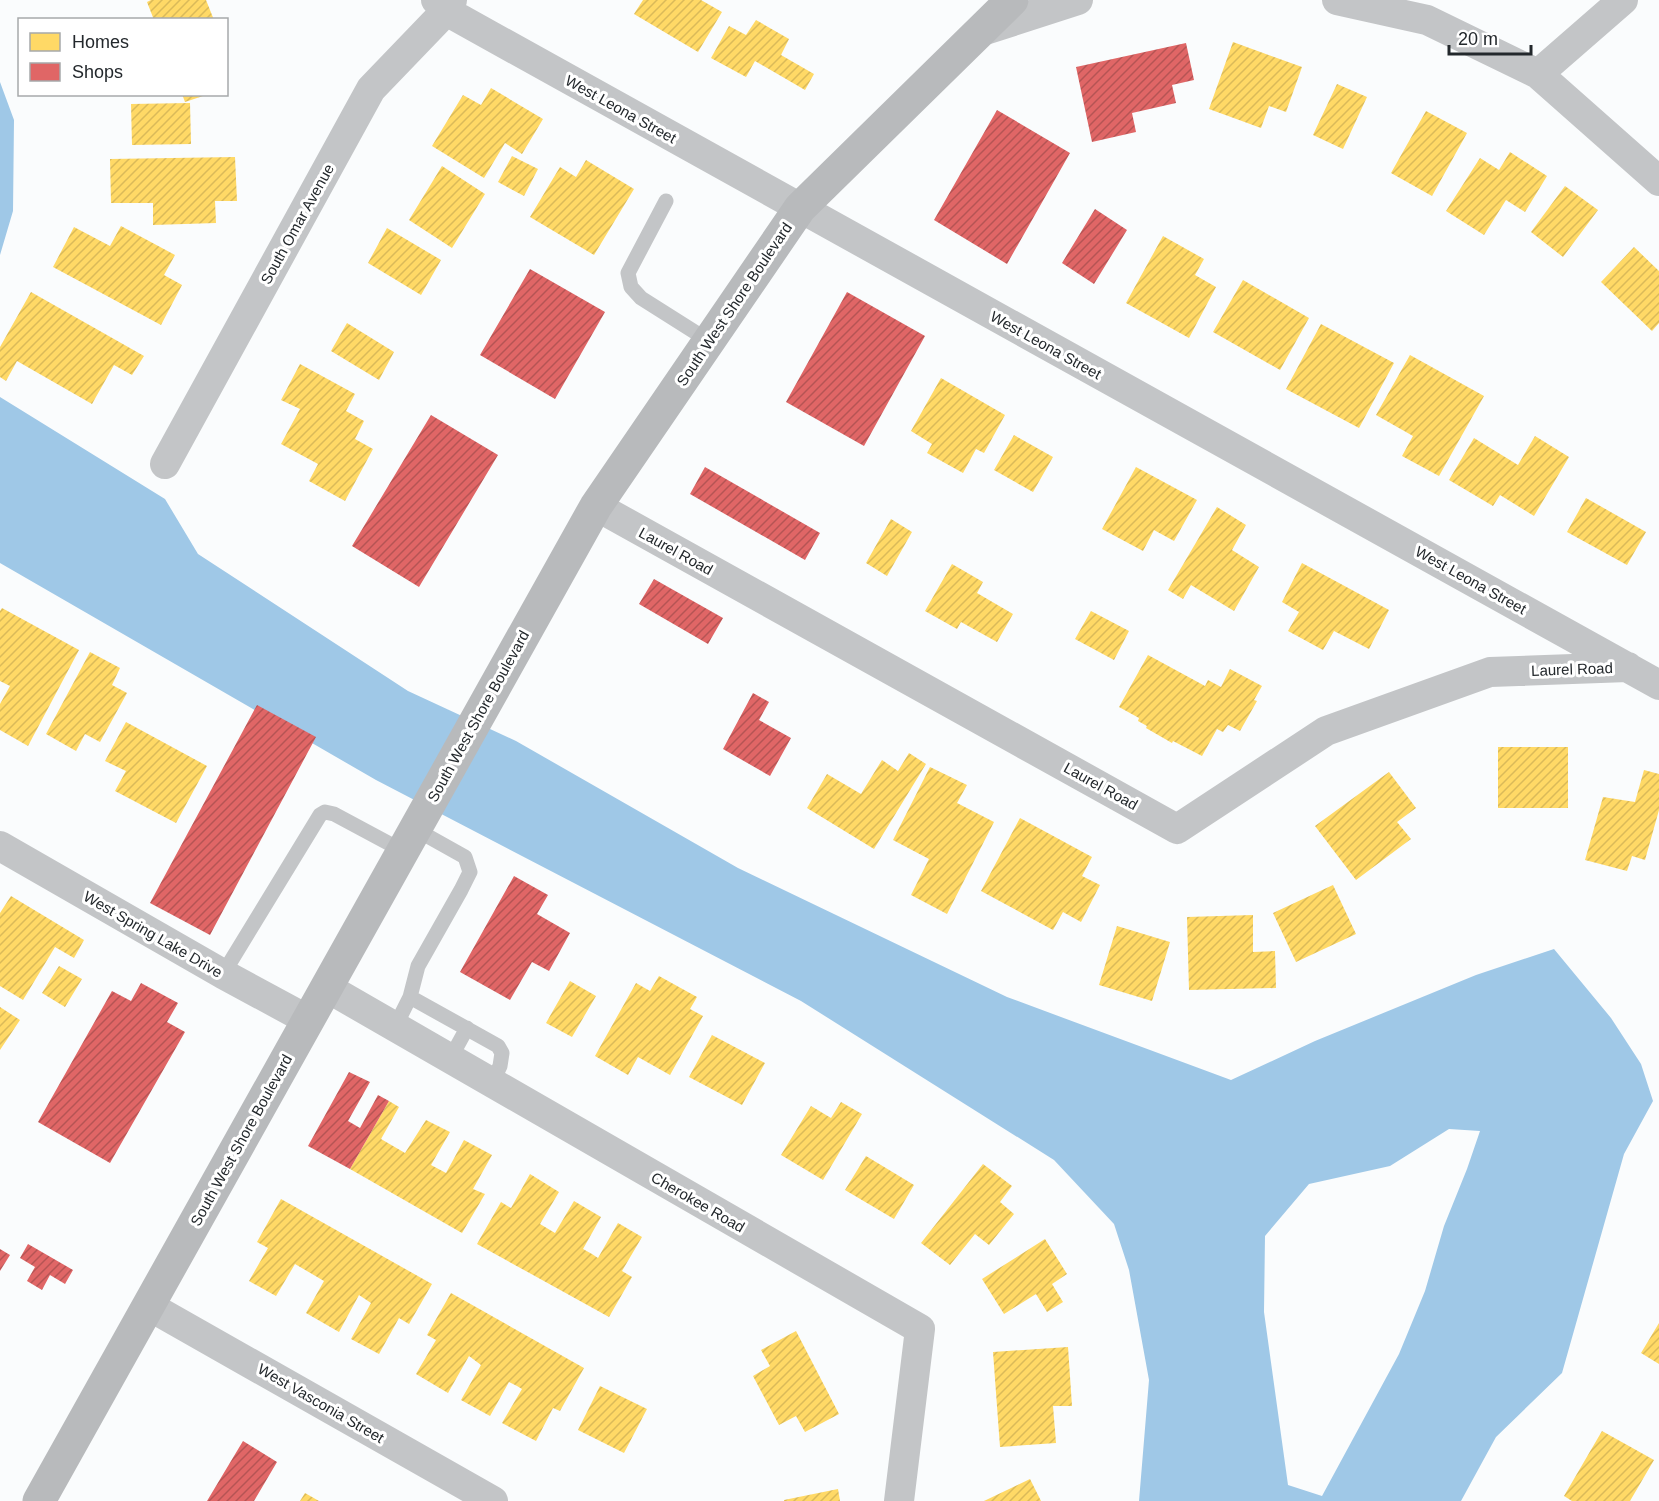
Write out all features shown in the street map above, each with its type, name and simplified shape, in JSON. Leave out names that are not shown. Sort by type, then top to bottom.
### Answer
[{"type":"street","name":"South West Shore Boulevard","points":[[43,1500],[326,987],[596,506],[800,208],[1012,0]]},
{"type":"street","points":[[979,32],[1078,0]]},
{"type":"street","points":[[1337,0],[1427,20],[1538,74],[1659,181]]},
{"type":"street","points":[[1538,74],[1623,0]]},
{"type":"street","name":"West Leona Street","points":[[445,4],[800,208],[1659,685]]},
{"type":"street","name":"South Omar Avenue","points":[[165,464],[371,89],[445,4]]},
{"type":"street","name":"Laurel Road","points":[[596,506],[1177,829],[1326,731],[1490,672],[1628,667]]},
{"type":"street","name":"West Spring Lake Drive","points":[[0,846],[308,1020]]},
{"type":"street","name":"Cherokee Road","points":[[326,987],[920,1329],[899,1501]]},
{"type":"street","name":"West Vasconia Street","points":[[149,1306],[493,1501]]},
{"type":"lane","points":[[666,201],[628,273],[631,287],[641,298],[709,341]]},
{"type":"lane","points":[[223,974],[320,815],[326,812],[334,814],[465,857],[470,872],[418,966],[411,997],[395,1027]]},
{"type":"lane","points":[[411,997],[498,1046],[502,1053],[500,1066],[492,1083]]},
{"type":"lane","points":[[450,1059],[467,1028]]},
{"type":"water","points":[[0,82],[14,120],[13,211],[0,255]]},
{"type":"water","points":[[0,397],[165,499],[198,554],[408,691],[516,741],[738,868],[1007,997],[1231,1080],[1315,1041],[1476,975],[1554,949],[1611,1018],[1641,1064],[1653,1101],[1624,1154],[1562,1373],[1496,1437],[1461,1501],[1139,1501],[1149,1380],[1129,1270],[1114,1224],[1054,1160],[801,1001],[376,780],[0,563]],"holes":[[[1449,1129],[1480,1131],[1444,1226],[1425,1291],[1399,1354],[1322,1496],[1288,1485],[1264,1312],[1265,1236],[1309,1184],[1390,1166]]]},
{"type":"building: Homes","points":[[151,0],[206,0],[213,18],[153,18],[147,2]]},
{"type":"building: Homes","points":[[643,0],[701,0],[722,12],[698,52],[634,14]]},
{"type":"building: Homes","points":[[756,20],[789,39],[781,55],[814,74],[805,90],[755,61],[746,77],[711,58],[729,26],[746,35]]},
{"type":"building: Homes","points":[[1233,42],[1302,67],[1286,112],[1269,106],[1261,128],[1209,109]]},
{"type":"building: Homes","points":[[1337,84],[1367,97],[1343,149],[1313,135]]},
{"type":"building: Homes","points":[[491,88],[543,119],[522,154],[505,143],[484,178],[432,146],[463,95],[481,105]]},
{"type":"building: Homes","points":[[183,96],[203,96],[185,102]]},
{"type":"building: Homes","points":[[190,103],[191,144],[132,145],[131,104]]},
{"type":"building: Homes","points":[[1426,111],[1467,133],[1432,196],[1391,173]]},
{"type":"building: Homes","points":[[1510,152],[1547,176],[1525,212],[1506,200],[1484,235],[1446,211],[1480,158],[1499,170]]},
{"type":"building: Homes","points":[[512,156],[538,169],[524,196],[498,182]]},
{"type":"building: Homes","points":[[235,157],[237,201],[215,201],[216,223],[153,225],[153,203],[111,203],[110,159]]},
{"type":"building: Homes","points":[[586,160],[634,189],[594,255],[530,217],[560,167],[576,177]]},
{"type":"building: Homes","points":[[442,166],[485,194],[452,248],[409,220]]},
{"type":"building: Homes","points":[[1565,186],[1598,210],[1563,257],[1531,232]]},
{"type":"building: Homes","points":[[121,226],[175,255],[164,275],[182,285],[161,325],[53,267],[74,227],[110,246]]},
{"type":"building: Homes","points":[[387,228],[441,260],[421,295],[368,263]]},
{"type":"building: Homes","points":[[1163,236],[1204,259],[1195,275],[1216,287],[1189,338],[1126,303]]},
{"type":"building: Homes","points":[[1634,247],[1659,271],[1659,323],[1652,331],[1601,282]]},
{"type":"building: Homes","points":[[1243,280],[1309,318],[1280,370],[1213,332]]},
{"type":"building: Homes","points":[[31,292],[144,356],[132,375],[114,365],[92,404],[17,361],[6,381],[0,377],[0,347]]},
{"type":"building: Homes","points":[[347,323],[394,352],[379,380],[331,351]]},
{"type":"building: Homes","points":[[1321,324],[1394,363],[1359,428],[1286,389]]},
{"type":"building: Homes","points":[[1410,355],[1484,396],[1439,476],[1402,456],[1413,436],[1376,415]]},
{"type":"building: Homes","points":[[300,364],[355,394],[346,411],[364,421],[355,439],[373,449],[345,501],[309,481],[318,464],[281,444],[300,409],[281,400]]},
{"type":"building: Homes","points":[[941,378],[1005,415],[984,453],[976,449],[963,473],[927,453],[932,444],[911,431]]},
{"type":"building: Homes","points":[[1014,435],[1053,457],[1033,492],[994,470]]},
{"type":"building: Homes","points":[[1535,436],[1569,457],[1534,516],[1500,495],[1493,506],[1449,480],[1474,438],[1518,465]]},
{"type":"building: Homes","points":[[1136,467],[1197,500],[1174,541],[1154,530],[1143,551],[1102,529]]},
{"type":"building: Homes","points":[[1586,498],[1646,532],[1627,565],[1567,532]]},
{"type":"building: Homes","points":[[1217,507],[1246,525],[1232,550],[1259,567],[1234,611],[1191,585],[1183,599],[1168,590]]},
{"type":"building: Homes","points":[[891,519],[912,532],[887,576],[866,563]]},
{"type":"building: Homes","points":[[1302,563],[1389,610],[1369,649],[1334,631],[1323,650],[1288,631],[1299,612],[1282,602]]},
{"type":"building: Homes","points":[[952,564],[983,582],[977,593],[1013,614],[997,642],[961,622],[957,629],[925,611]]},
{"type":"building: Homes","points":[[2,608],[79,650],[28,746],[0,730],[0,704],[10,686],[0,681],[0,611]]},
{"type":"building: Homes","points":[[1091,611],[1129,631],[1114,660],[1075,639]]},
{"type":"building: Homes","points":[[90,652],[120,668],[112,685],[127,693],[100,742],[85,734],[76,751],[46,734]]},
{"type":"building: Homes","points":[[1148,655],[1205,686],[1208,680],[1221,687],[1230,669],[1262,686],[1254,700],[1257,701],[1240,731],[1228,725],[1223,732],[1217,729],[1202,756],[1146,728],[1147,726],[1138,721],[1139,718],[1119,707]]},
{"type":"building: Homes","points":[[126,722],[207,766],[176,823],[115,791],[126,771],[105,761]]},
{"type":"building: Homes","points":[[1498,747],[1568,747],[1568,808],[1498,808]]},
{"type":"building: Homes","points":[[909,753],[926,764],[874,849],[807,808],[827,774],[861,794],[882,760],[898,771]]},
{"type":"building: Homes","points":[[930,767],[967,785],[957,803],[994,822],[947,914],[911,895],[929,859],[893,840]]},
{"type":"building: Homes","points":[[1644,770],[1659,774],[1659,810],[1645,860],[1632,856],[1627,871],[1585,860],[1603,797],[1635,802]]},
{"type":"building: Homes","points":[[1389,772],[1416,808],[1397,822],[1411,839],[1356,880],[1315,826]]},
{"type":"building: Homes","points":[[1020,818],[1092,857],[1082,876],[1100,885],[1081,922],[1063,912],[1053,930],[981,891]]},
{"type":"building: Homes","points":[[1333,885],[1356,934],[1296,962],[1273,913]]},
{"type":"building: Homes","points":[[11,896],[84,940],[74,958],[55,947],[23,1000],[0,986],[0,913]]},
{"type":"building: Homes","points":[[1253,915],[1253,952],[1275,951],[1276,988],[1189,990],[1187,917]]},
{"type":"building: Homes","points":[[1117,926],[1170,942],[1152,1001],[1099,985]]},
{"type":"building: Homes","points":[[59,966],[82,979],[65,1007],[42,993]]},
{"type":"building: Homes","points":[[659,976],[697,997],[690,1009],[703,1016],[670,1075],[638,1057],[628,1075],[595,1056],[636,983],[650,991]]},
{"type":"building: Homes","points":[[570,981],[596,996],[572,1037],[546,1023]]},
{"type":"building: Homes","points":[[0,1007],[20,1020],[0,1050]]},
{"type":"building: Homes","points":[[712,1035],[765,1063],[742,1105],[689,1077]]},
{"type":"building: Homes","points":[[389,1101],[399,1107],[381,1139],[405,1153],[426,1120],[450,1132],[431,1165],[446,1173],[464,1140],[492,1155],[473,1189],[485,1194],[462,1233],[350,1169]]},
{"type":"building: Homes","points":[[841,1102],[862,1114],[823,1180],[781,1155],[811,1106],[831,1118]]},
{"type":"building: Homes","points":[[866,1156],[914,1185],[894,1219],[845,1190]]},
{"type":"building: Homes","points":[[983,1164],[1012,1186],[1000,1202],[1014,1214],[989,1245],[975,1234],[950,1265],[921,1243]]},
{"type":"building: Homes","points":[[530,1174],[559,1192],[540,1224],[555,1233],[574,1201],[601,1217],[583,1249],[598,1258],[618,1223],[642,1237],[622,1271],[632,1277],[609,1317],[477,1244],[501,1202],[511,1208]]},
{"type":"building: Homes","points":[[281,1199],[432,1284],[409,1324],[399,1318],[379,1354],[351,1339],[371,1303],[359,1295],[339,1332],[306,1313],[324,1281],[295,1264],[276,1296],[249,1281],[268,1248],[257,1242]]},
{"type":"building: Homes","points":[[1045,1239],[1067,1274],[1052,1284],[1063,1302],[1047,1312],[1036,1294],[1004,1314],[982,1279]]},
{"type":"building: Homes","points":[[451,1293],[584,1368],[560,1411],[553,1408],[536,1441],[502,1423],[522,1389],[517,1386],[509,1382],[490,1416],[461,1400],[481,1365],[469,1356],[448,1393],[416,1374],[436,1340],[427,1335]]},
{"type":"building: Homes","points":[[1659,1323],[1659,1364],[1641,1353]]},
{"type":"building: Homes","points":[[796,1331],[839,1414],[805,1432],[796,1416],[779,1425],[753,1376],[770,1366],[761,1350]]},
{"type":"building: Homes","points":[[1068,1347],[1072,1406],[1053,1406],[1056,1443],[1000,1447],[993,1352]]},
{"type":"building: Homes","points":[[600,1386],[647,1409],[624,1453],[578,1430]]},
{"type":"building: Homes","points":[[1602,1431],[1654,1460],[1630,1501],[1572,1501],[1564,1496]]},
{"type":"building: Homes","points":[[1030,1479],[1041,1501],[984,1501]]},
{"type":"building: Homes","points":[[838,1489],[840,1501],[784,1501],[784,1500]]},
{"type":"building: Homes","points":[[305,1493],[319,1501],[300,1501]]},
{"type":"building: Shops","points":[[1186,43],[1194,80],[1172,85],[1176,103],[1132,113],[1136,132],[1092,142],[1076,67]]},
{"type":"building: Shops","points":[[997,110],[1070,153],[1007,264],[934,220]]},
{"type":"building: Shops","points":[[1095,209],[1127,230],[1094,284],[1062,263]]},
{"type":"building: Shops","points":[[530,269],[605,312],[555,399],[480,355]]},
{"type":"building: Shops","points":[[847,292],[925,336],[864,446],[786,402]]},
{"type":"building: Shops","points":[[431,415],[498,455],[419,587],[352,546]]},
{"type":"building: Shops","points":[[705,467],[820,533],[805,560],[690,494]]},
{"type":"building: Shops","points":[[654,579],[723,618],[708,644],[639,604]]},
{"type":"building: Shops","points":[[753,693],[769,702],[759,720],[791,738],[770,776],[723,749]]},
{"type":"building: Shops","points":[[257,705],[316,737],[210,935],[150,903]]},
{"type":"building: Shops","points":[[514,876],[548,895],[537,914],[570,933],[549,971],[532,962],[510,1000],[460,972]]},
{"type":"building: Shops","points":[[141,983],[178,1003],[167,1022],[185,1032],[110,1163],[38,1122],[112,991],[131,1001]]},
{"type":"building: Shops","points":[[349,1072],[370,1082],[348,1121],[360,1128],[378,1095],[389,1101],[350,1169],[308,1146]]},
{"type":"building: Shops","points":[[28,1244],[73,1270],[65,1284],[50,1275],[42,1290],[27,1281],[35,1267],[20,1258]]},
{"type":"building: Shops","points":[[0,1249],[10,1255],[0,1271]]},
{"type":"building: Shops","points":[[243,1441],[277,1462],[254,1501],[207,1501]]}]
